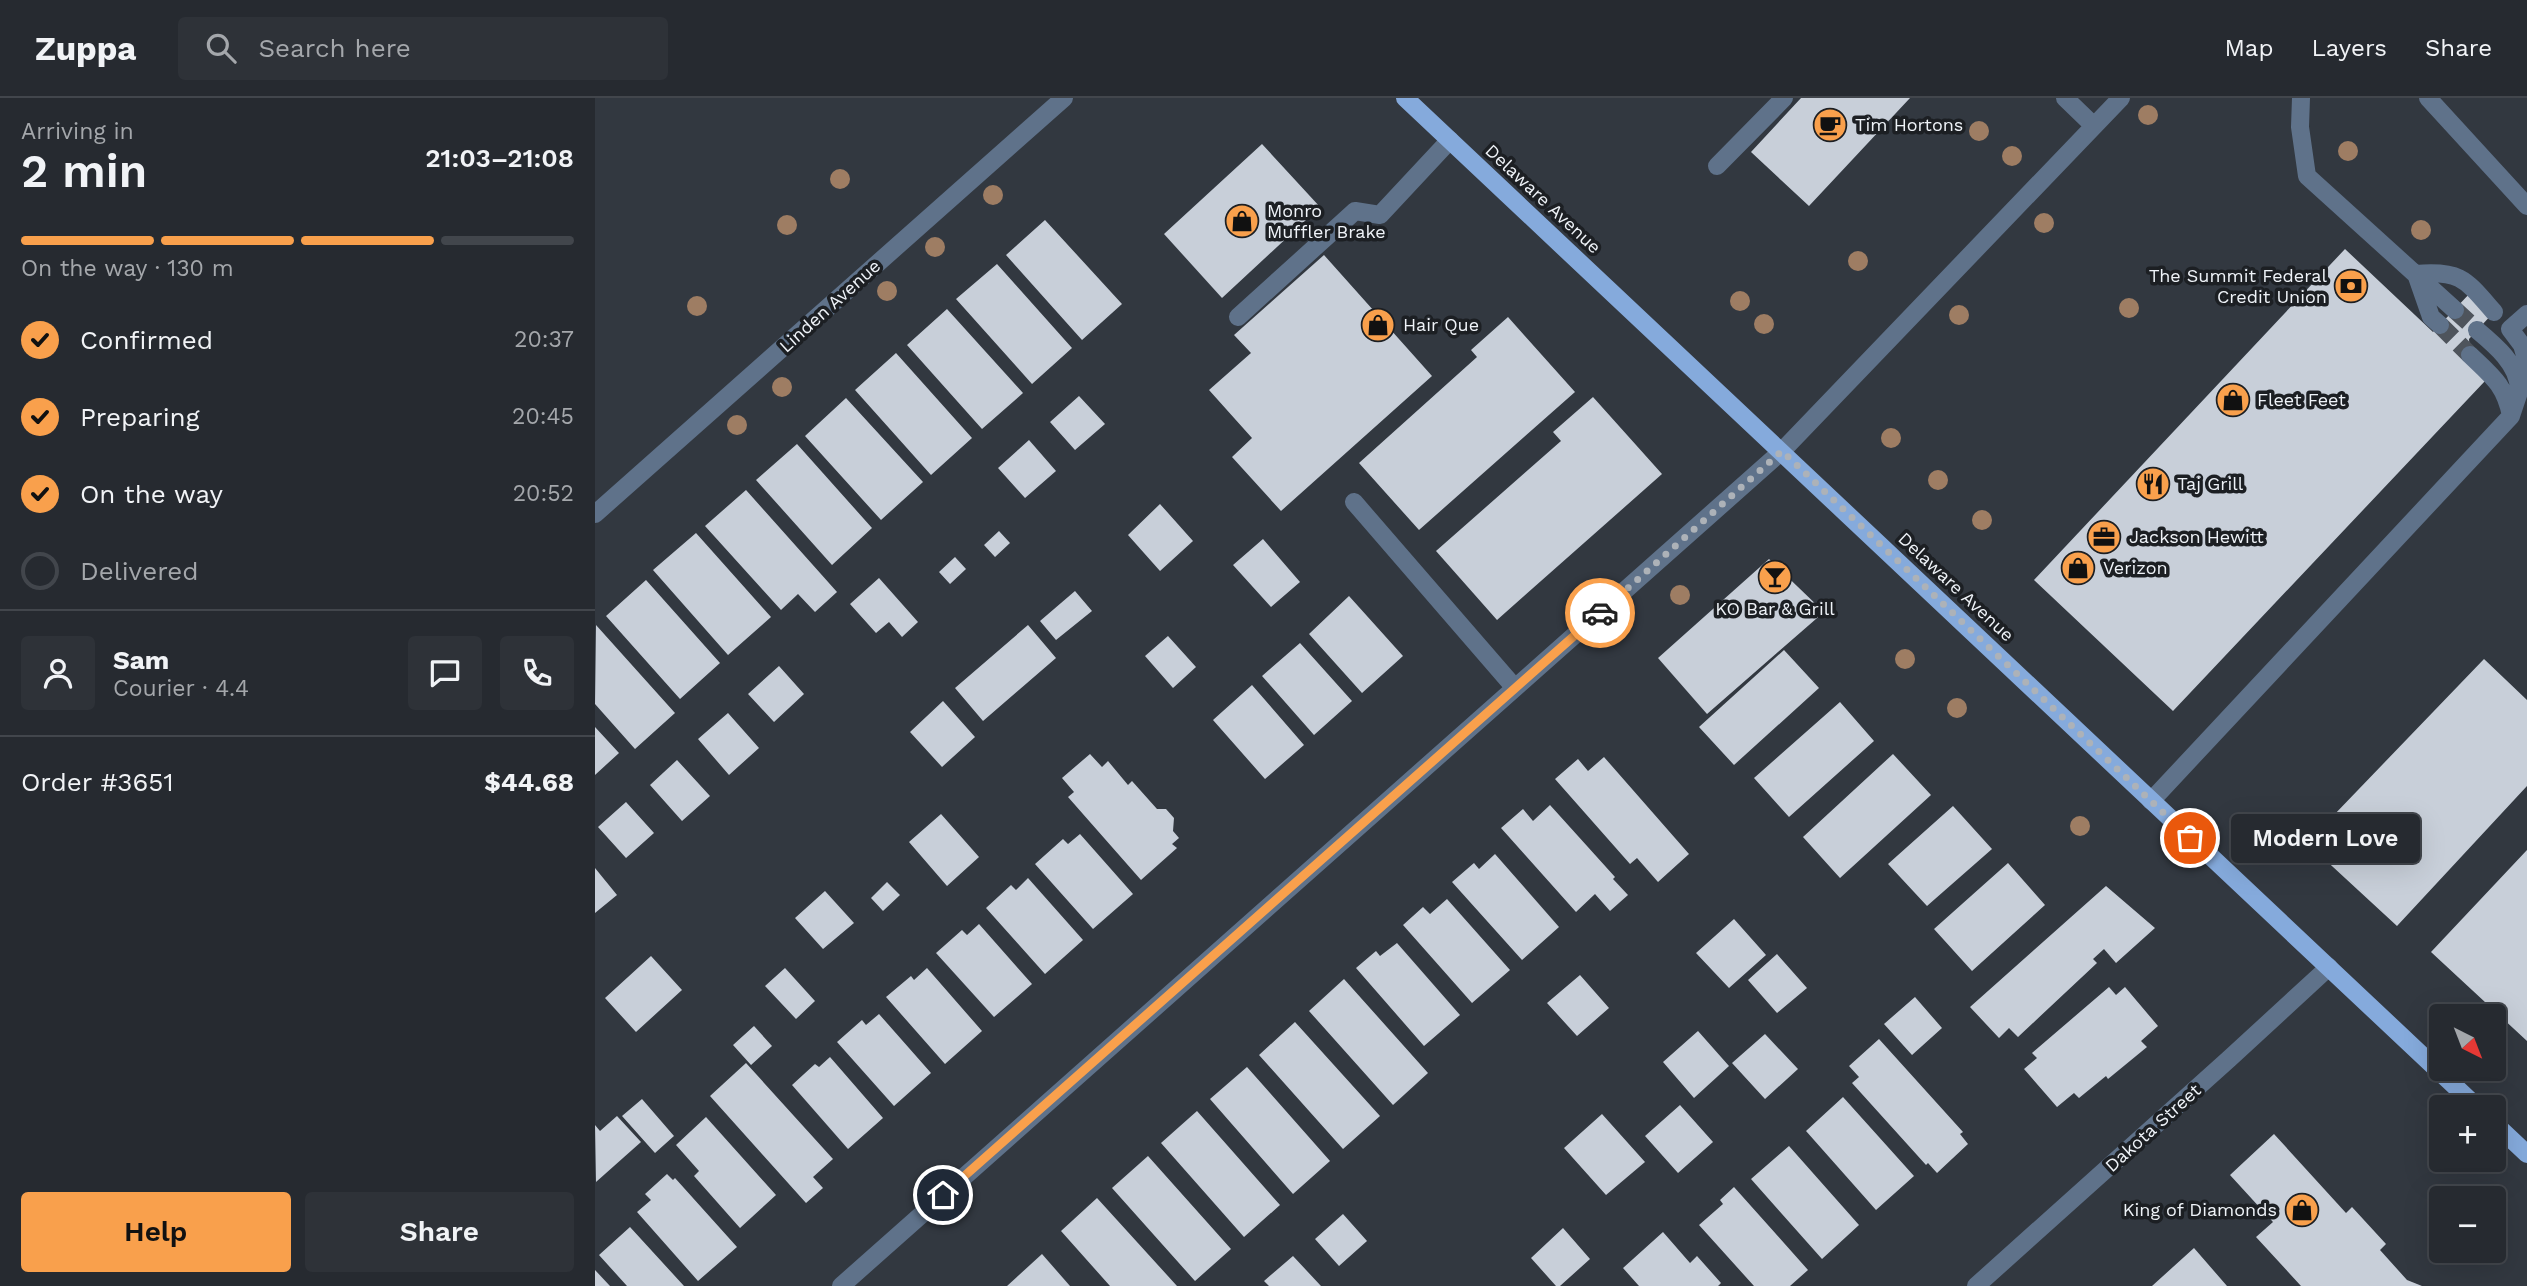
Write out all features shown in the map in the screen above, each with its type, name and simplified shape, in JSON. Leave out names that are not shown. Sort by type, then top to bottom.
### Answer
[{"type":"main road","name":"Delaware Avenue","points":[[1405,98],[2464,1095]]},
{"type":"main road","points":[[2506,1134],[2527,1154]]},
{"type":"street","name":"Linden Avenue","points":[[595,514],[1064,98]]},
{"type":"street","points":[[1717,166],[1784,98]]},
{"type":"street","points":[[2065,98],[2094,126]]},
{"type":"street","points":[[841,1286],[1782,451],[2121,98]]},
{"type":"street","points":[[2301,98],[2300,127],[2307,176],[2455,310]]},
{"type":"street","points":[[2428,98],[2527,206]]},
{"type":"street","points":[[1238,317],[1355,211],[1380,215],[1450,140]]},
{"type":"street","points":[[2416,274],[2437,272],[2455,275],[2470,285],[2494,312]]},
{"type":"street","points":[[2416,274],[2431,317],[2440,325]]},
{"type":"street","points":[[2527,314],[2510,329],[2522,345],[2527,362]]},
{"type":"street","points":[[2477,330],[2511,364],[2518,377],[2519,396]]},
{"type":"street","points":[[2470,355],[2501,386],[2511,416]]},
{"type":"street","points":[[2151,801],[2511,416],[2527,368]]},
{"type":"street","points":[[1354,502],[1515,688]]},
{"type":"street","name":"Dakota Street","points":[[1976,1286],[2329,967]]},
{"type":"building","name":"Tim Hortons","points":[[1801,98],[1910,98],[1809,206],[1751,152]]},
{"type":"building","name":"Monro Muffler Brake","points":[[1262,144],[1320,207],[1222,298],[1164,234]]},
{"type":"building","points":[[1045,220],[1122,304],[1082,340],[1006,255]]},
{"type":"building","points":[[2345,249],[2433,332],[2472,291],[2494,312],[2469,339],[2470,355],[2485,381],[2173,711],[2034,580]]},
{"type":"building","points":[[1324,255],[1432,376],[1281,511],[1232,457],[1252,438],[1209,390],[1251,353],[1234,335]]},
{"type":"building","points":[[997,264],[1072,348],[1032,384],[956,299]]},
{"type":"building","points":[[947,309],[1023,393],[982,429],[907,345]]},
{"type":"building","points":[[1508,317],[1575,392],[1419,530],[1359,463],[1477,357],[1471,350]]},
{"type":"building","points":[[896,353],[972,438],[931,475],[855,390]]},
{"type":"building","points":[[1079,396],[1105,424],[1075,450],[1050,422]]},
{"type":"building","points":[[1593,397],[1662,474],[1497,620],[1436,551],[1561,441],[1553,432]]},
{"type":"building","points":[[846,398],[923,482],[881,520],[805,436]]},
{"type":"building","points":[[1029,440],[1056,471],[1025,498],[998,468]]},
{"type":"building","points":[[797,444],[872,528],[832,565],[756,480]]},
{"type":"building","points":[[746,490],[837,592],[815,612],[798,594],[781,610],[705,526]]},
{"type":"building","points":[[1160,504],[1193,541],[1160,571],[1128,535]]},
{"type":"building","points":[[999,531],[1010,543],[995,557],[984,545]]},
{"type":"building","points":[[696,533],[771,617],[728,655],[653,570]]},
{"type":"building","points":[[1263,539],[1300,582],[1271,607],[1233,565]]},
{"type":"building","points":[[955,557],[966,569],[950,584],[939,572]]},
{"type":"building","points":[[1769,559],[1824,612],[1707,714],[1658,658]]},
{"type":"building","points":[[879,578],[918,622],[902,637],[889,622],[876,633],[850,604]]},
{"type":"building","points":[[646,580],[720,663],[680,699],[606,616]]},
{"type":"building","points":[[1075,591],[1092,611],[1056,640],[1040,621]]},
{"type":"building","points":[[1349,596],[1403,656],[1362,693],[1309,634]]},
{"type":"building","points":[[596,625],[675,713],[635,749],[595,704]]},
{"type":"building","points":[[1028,625],[1056,658],[983,721],[955,688]]},
{"type":"building","points":[[1168,636],[1196,667],[1173,688],[1145,656]]},
{"type":"building","points":[[1300,643],[1352,701],[1314,735],[1262,676]]},
{"type":"building","points":[[1784,650],[1819,688],[1734,765],[1699,727]]},
{"type":"building","points":[[2484,659],[2527,700],[2527,786],[2397,926],[2307,843]]},
{"type":"building","points":[[779,666],[804,694],[774,722],[748,694]]},
{"type":"building","points":[[1252,685],[1304,745],[1265,779],[1213,720]]},
{"type":"building","points":[[943,701],[975,737],[942,767],[910,732]]},
{"type":"building","points":[[1840,702],[1874,741],[1789,817],[1754,778]]},
{"type":"building","points":[[728,713],[759,748],[729,775],[698,739]]},
{"type":"building","points":[[595,727],[619,753],[595,775]]},
{"type":"building","points":[[1090,754],[1102,767],[1108,761],[1128,785],[1132,781],[1157,809],[1166,809],[1174,818],[1173,831],[1179,838],[1172,844],[1177,848],[1141,880],[1068,797],[1074,792],[1062,778]]},
{"type":"building","points":[[1893,754],[1931,795],[1840,878],[1803,837]]},
{"type":"building","points":[[1604,757],[1689,854],[1658,882],[1637,858],[1630,864],[1555,779],[1578,759],[1588,771]]},
{"type":"building","points":[[677,760],[710,796],[682,821],[650,785]]},
{"type":"building","points":[[626,802],[654,833],[626,858],[598,827]]},
{"type":"building","points":[[1550,805],[1628,895],[1610,911],[1595,894],[1576,912],[1501,828],[1523,809],[1533,821]]},
{"type":"building","points":[[1953,806],[1992,849],[1927,906],[1888,864]]},
{"type":"building","points":[[941,814],[979,857],[947,886],[909,842]]},
{"type":"building","points":[[1080,834],[1133,894],[1093,929],[1035,864],[1063,839],[1068,844]]},
{"type":"building","points":[[2527,850],[2527,1041],[2506,1022],[2506,1004],[2487,1004],[2431,952]]},
{"type":"building","points":[[1495,854],[1559,927],[1522,960],[1452,882],[1474,863],[1479,869]]},
{"type":"building","points":[[2008,863],[2045,905],[1972,971],[1934,929]]},
{"type":"building","points":[[595,868],[617,895],[595,913]]},
{"type":"building","points":[[1028,878],[1083,940],[1045,974],[986,908],[1011,885],[1016,890]]},
{"type":"building","points":[[887,882],[900,895],[883,911],[871,898]]},
{"type":"building","points":[[2106,886],[2155,928],[2116,963],[2104,949],[2093,959],[2097,963],[2018,1037],[2009,1028],[1999,1038],[1970,1007]]},
{"type":"building","points":[[825,891],[854,923],[823,949],[795,918]]},
{"type":"building","points":[[1447,899],[1510,970],[1472,1003],[1403,925],[1423,907],[1430,914]]},
{"type":"building","points":[[1734,919],[1766,955],[1729,988],[1696,953]]},
{"type":"building","points":[[979,924],[1032,984],[994,1017],[936,953],[962,930],[967,935]]},
{"type":"building","points":[[1397,943],[1460,1015],[1424,1046],[1356,968],[1376,951],[1380,956]]},
{"type":"building","points":[[1777,954],[1807,988],[1777,1013],[1748,980]]},
{"type":"building","points":[[651,956],[682,990],[636,1032],[605,998]]},
{"type":"building","points":[[785,968],[815,1001],[796,1019],[765,986]]},
{"type":"building","points":[[927,968],[982,1031],[945,1064],[886,997],[911,976],[914,980]]},
{"type":"building","points":[[1580,975],[1609,1008],[1577,1036],[1547,1003]]},
{"type":"building","points":[[1344,979],[1428,1073],[1393,1105],[1309,1011]]},
{"type":"building","points":[[2109,987],[2116,995],[2125,987],[2158,1026],[2141,1041],[2147,1047],[2108,1079],[2106,1076],[2079,1098],[2074,1093],[2057,1107],[2024,1069],[2037,1058],[2032,1053]]},
{"type":"building","points":[[1915,997],[1942,1028],[1912,1055],[1884,1024]]},
{"type":"building","points":[[879,1014],[931,1073],[894,1106],[837,1042],[862,1020],[866,1025]]},
{"type":"building","points":[[1295,1022],[1380,1116],[1343,1149],[1259,1055]]},
{"type":"building","points":[[754,1026],[772,1046],[751,1065],[733,1045]]},
{"type":"building","points":[[1698,1031],[1729,1066],[1694,1098],[1663,1062]]},
{"type":"building","points":[[1765,1034],[1798,1069],[1765,1099],[1732,1063]]},
{"type":"building","points":[[1879,1039],[1963,1132],[1960,1134],[1968,1144],[1937,1173],[1928,1163],[1926,1165],[1852,1083],[1859,1077],[1849,1066]]},
{"type":"building","points":[[830,1057],[883,1118],[848,1149],[792,1085],[815,1064],[819,1067]]},
{"type":"building","points":[[746,1063],[833,1159],[813,1177],[823,1188],[806,1203],[710,1096]]},
{"type":"building","points":[[1247,1067],[1330,1161],[1293,1194],[1210,1099]]},
{"type":"building","points":[[1843,1097],[1914,1176],[1876,1210],[1806,1131]]},
{"type":"building","points":[[642,1099],[674,1136],[655,1153],[622,1116]]},
{"type":"building","points":[[1680,1105],[1713,1142],[1678,1173],[1645,1136]]},
{"type":"building","points":[[1197,1111],[1280,1205],[1244,1237],[1161,1143]]},
{"type":"building","points":[[1602,1114],[1645,1162],[1606,1195],[1564,1148]]},
{"type":"building","points":[[617,1116],[641,1142],[596,1182],[595,1125],[600,1131]]},
{"type":"building","points":[[706,1117],[776,1195],[740,1228],[694,1176],[699,1171],[676,1145]]},
{"type":"building","name":"King of Diamonds","points":[[2274,1134],[2346,1213],[2352,1207],[2386,1244],[2380,1250],[2407,1280],[2422,1286],[2301,1286],[2256,1237],[2273,1222],[2230,1175]]},
{"type":"building","points":[[1789,1146],[1859,1225],[1822,1259],[1751,1179]]},
{"type":"building","points":[[1148,1156],[1231,1249],[1195,1281],[1112,1188]]},
{"type":"building","points":[[667,1174],[673,1180],[675,1178],[737,1247],[698,1281],[637,1212],[651,1200],[645,1194]]},
{"type":"building","points":[[1734,1187],[1808,1270],[1790,1286],[1754,1286],[1699,1225],[1723,1204],[1720,1200]]},
{"type":"building","points":[[1097,1198],[1177,1286],[1110,1286],[1061,1231]]},
{"type":"building","points":[[1343,1214],[1367,1241],[1339,1266],[1315,1239]]},
{"type":"building","points":[[630,1227],[684,1286],[627,1286],[599,1255]]},
{"type":"building","points":[[1563,1228],[1590,1259],[1560,1286],[1556,1286],[1531,1258]]},
{"type":"building","points":[[1663,1232],[1690,1263],[1697,1256],[1721,1283],[1718,1286],[1639,1286],[1623,1268]]},
{"type":"building","points":[[2194,1248],[2227,1286],[2152,1286]]},
{"type":"building","points":[[1042,1254],[1070,1286],[1007,1286]]},
{"type":"building","points":[[1293,1256],[1321,1286],[1269,1286],[1264,1281]]},
{"type":"building","points":[[595,1270],[610,1286],[595,1286]]},
{"type":"tunnel","points":[[2455,310],[2477,330]]},
{"type":"tunnel","points":[[2440,325],[2470,355]]},
{"type":"way so far","points":[[1600,613],[1782,451],[2190,838]]},
{"type":"place","name":"Tim Hortons","points":[[1830,125]]},
{"type":"place","name":"Monro Muffler Brake","points":[[1242,221]]},
{"type":"place","name":"The Summit Federal Credit Union","points":[[2351,286]]},
{"type":"place","name":"Hair Que","points":[[1378,325]]},
{"type":"place","name":"Fleet Feet","points":[[2233,400]]},
{"type":"place","name":"Taj Grill","points":[[2153,484]]},
{"type":"place","name":"Jackson Hewitt","points":[[2104,537]]},
{"type":"place","name":"Verizon","points":[[2078,568]]},
{"type":"place","name":"KO Bar & Grill","points":[[1775,577]]},
{"type":"place","name":"Modern Love","points":[[2190,838]]},
{"type":"place","name":"King of Diamonds","points":[[2302,1210]]},
{"type":"route","points":[[943,1195],[1600,613]]}]
